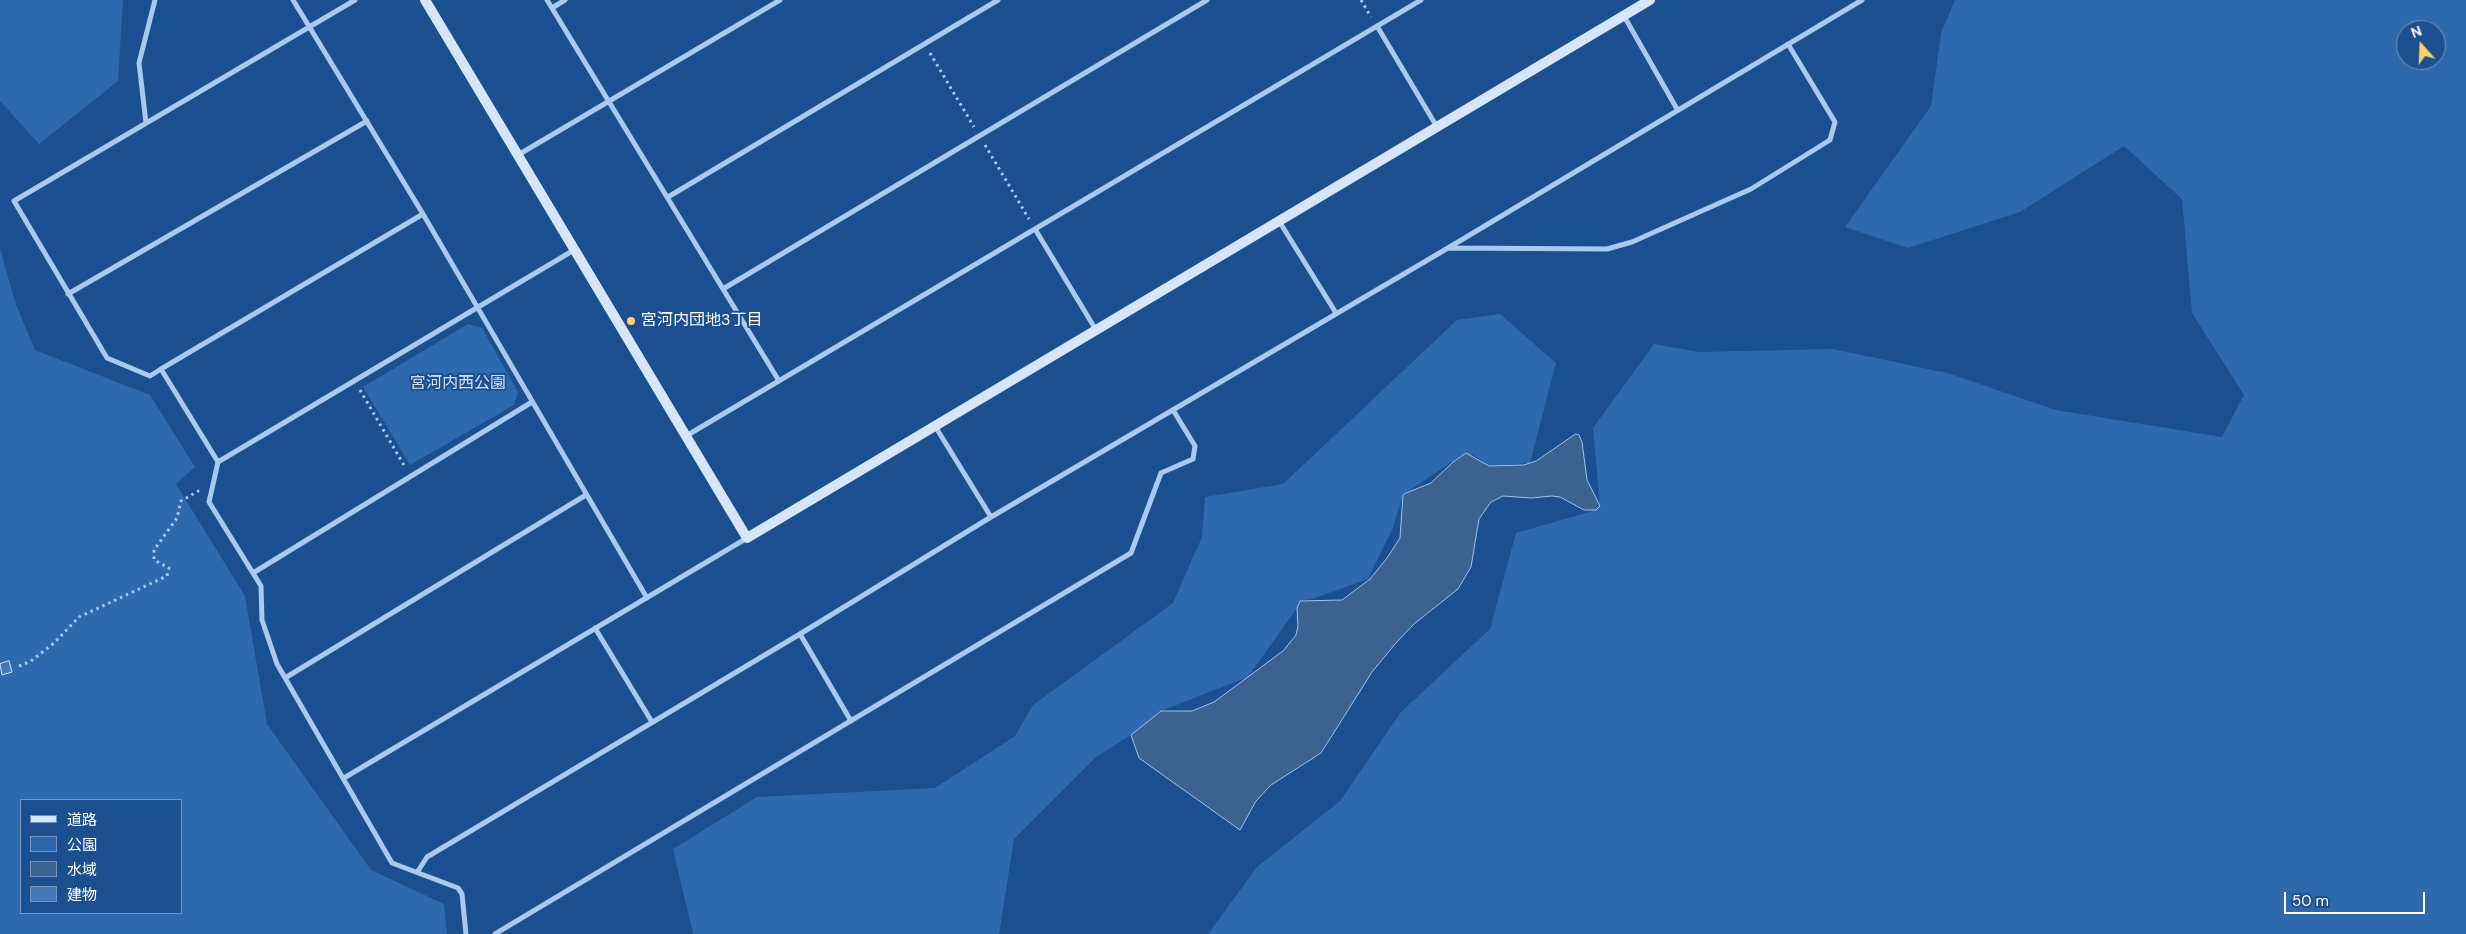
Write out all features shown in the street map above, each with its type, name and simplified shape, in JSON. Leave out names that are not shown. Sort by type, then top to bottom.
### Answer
[{"type":"street","points":[[146,123],[139,63],[155,0]]},
{"type":"street","points":[[293,0],[423,214],[476,308],[647,598]]},
{"type":"street","points":[[355,0],[14,202],[107,358],[150,376],[423,214]]},
{"type":"street","points":[[425,0],[747,538]]},
{"type":"street","points":[[547,0],[779,381]]},
{"type":"street","points":[[552,8],[564,0]]},
{"type":"street","points":[[518,156],[780,0]]},
{"type":"street","points":[[668,198],[998,0]]},
{"type":"street","points":[[723,289],[1207,0]]},
{"type":"street","points":[[686,436],[1421,0]]},
{"type":"street","points":[[344,778],[1650,0]]},
{"type":"street","points":[[418,871],[427,857],[800,634],[991,517],[1448,248],[1677,109],[1862,0]]},
{"type":"street","points":[[1623,16],[1677,109]]},
{"type":"street","points":[[1377,26],[1437,127]]},
{"type":"street","points":[[1448,248],[1606,249],[1632,242],[1751,189],[1830,140],[1835,122],[1788,44]]},
{"type":"street","points":[[68,294],[367,121]]},
{"type":"street","points":[[1279,221],[1336,313]]},
{"type":"street","points":[[1035,229],[1096,330]]},
{"type":"street","points":[[218,462],[574,250]]},
{"type":"street","points":[[161,369],[218,462],[209,502],[252,573],[262,586],[262,620],[277,664],[392,863],[418,871],[458,888],[462,894],[466,934]]},
{"type":"street","points":[[252,573],[532,402]]},
{"type":"street","points":[[495,934],[1131,553],[1161,472],[1193,459],[1195,446],[1172,410]]},
{"type":"street","points":[[935,426],[991,517]]},
{"type":"street","points":[[285,678],[586,495]]},
{"type":"street","points":[[595,628],[652,722]]},
{"type":"street","points":[[800,634],[851,721]]},
{"type":"path","points":[[1361,0],[1377,26]]},
{"type":"path","points":[[354,381],[410,476]]},
{"type":"path","points":[[19,666],[31,661],[54,644],[79,617],[167,576],[169,568],[154,560],[154,550],[160,538],[177,518],[181,501],[213,483]]},
{"type":"green space","points":[[0,0],[123,0],[118,81],[39,144],[0,101]]},
{"type":"green space","points":[[1955,0],[2466,0],[2466,934],[1208,934],[1257,867],[1340,801],[1401,712],[1490,629],[1516,533],[1596,510],[1600,506],[1593,428],[1654,344],[1699,352],[1833,349],[1947,373],[2056,410],[2222,437],[2244,395],[2192,313],[2182,199],[2124,146],[2020,212],[1908,248],[1845,227],[1931,106],[1941,33]]},
{"type":"green space","points":[[0,248],[15,302],[35,350],[150,395],[195,467],[176,484],[245,596],[267,724],[371,870],[444,904],[447,934],[0,934]]},
{"type":"green space","points":[[1500,314],[1556,363],[1530,463],[1489,466],[1473,455],[1460,456],[1403,495],[1392,530],[1368,579],[1298,603],[1297,608],[1248,677],[1161,711],[1131,735],[1096,757],[1014,839],[999,934],[693,934],[673,849],[757,797],[935,788],[1015,736],[1033,705],[1173,603],[1202,537],[1205,497],[1283,484],[1457,320]]},
{"type":"green space","name":"宮河内西公園","points":[[468,324],[482,328],[518,392],[514,405],[410,465],[363,387]]},
{"type":"water","points":[[1576,434],[1579,435],[1582,442],[1587,480],[1600,506],[1596,510],[1584,510],[1560,497],[1552,496],[1531,498],[1503,496],[1491,502],[1479,519],[1471,567],[1458,589],[1414,624],[1395,644],[1372,672],[1321,753],[1271,785],[1256,801],[1240,830],[1139,758],[1131,735],[1161,711],[1192,711],[1214,702],[1283,651],[1296,635],[1298,626],[1297,608],[1300,601],[1342,600],[1370,579],[1400,538],[1403,495],[1431,483],[1453,462],[1466,453],[1489,466],[1524,465],[1536,461]]},
{"type":"building","points":[[9,661],[12,672],[2,675],[0,664]]},
{"type":"place","name":"宮河内団地3丁目","points":[[631,321]]}]
